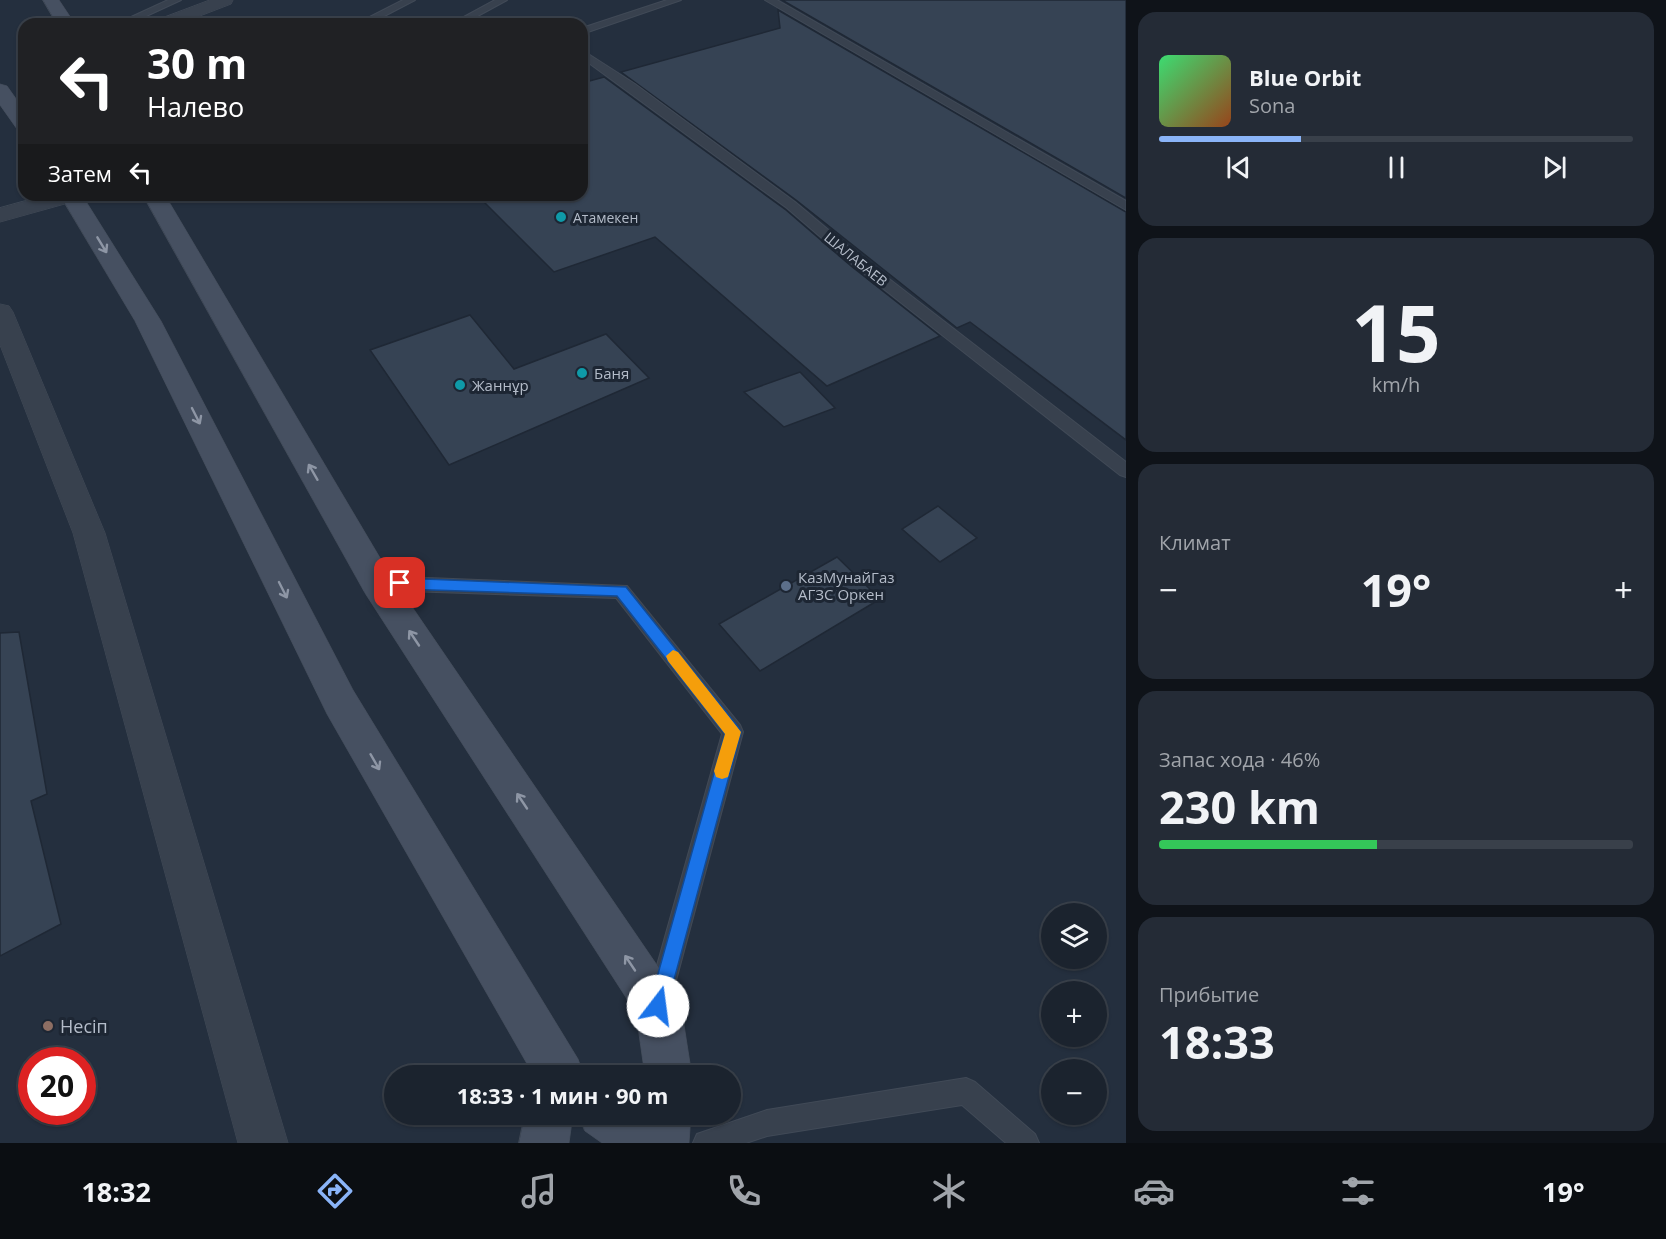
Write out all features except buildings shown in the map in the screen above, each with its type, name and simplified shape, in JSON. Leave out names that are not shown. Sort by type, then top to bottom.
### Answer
[{"type":"street","points":[[51,0],[62,18]]},
{"type":"street","points":[[178,18],[225,0]]},
{"type":"street","points":[[0,90],[18,109]]},
{"type":"street","points":[[0,215],[50,201]]},
{"type":"street","points":[[75,201],[148,321],[340,702],[545,1065]]},
{"type":"street","points":[[157,201],[377,583],[658,1006],[667,1065]]},
{"type":"street","points":[[0,312],[89,533],[263,1143]]},
{"type":"street","points":[[544,1143],[548,1125]]},
{"type":"street","points":[[618,1125],[643,1143]]},
{"type":"street","points":[[664,1143],[666,1125]]},
{"type":"lane","points":[[135,18],[176,0]]},
{"type":"lane","points":[[373,18],[410,0]]},
{"type":"lane","points":[[468,18],[502,0]]},
{"type":"lane","points":[[588,29],[676,0]]},
{"type":"lane","points":[[770,0],[1126,206]]},
{"type":"lane","name":"ШАЛАБАЕВ","points":[[588,57],[631,86],[791,205],[857,261],[1126,471]]},
{"type":"lane","points":[[377,583],[621,591],[733,732],[658,1006]]},
{"type":"lane","points":[[706,1143],[767,1123],[966,1091],[1026,1143]]},
{"type":"slow traffic","points":[[673,656],[733,732],[722,771]]},
{"type":"place","name":"Атамекен","points":[[561,217]]},
{"type":"place","name":"Баня","points":[[582,373]]},
{"type":"place","name":"Жаннұр","points":[[460,385]]},
{"type":"place","name":"КазМунайГаз АГЗС Оркен","points":[[786,586]]},
{"type":"place","name":"Несіп","points":[[48,1026]]},
{"type":"route","points":[[400,583],[621,591],[733,732],[658,1006]]}]
